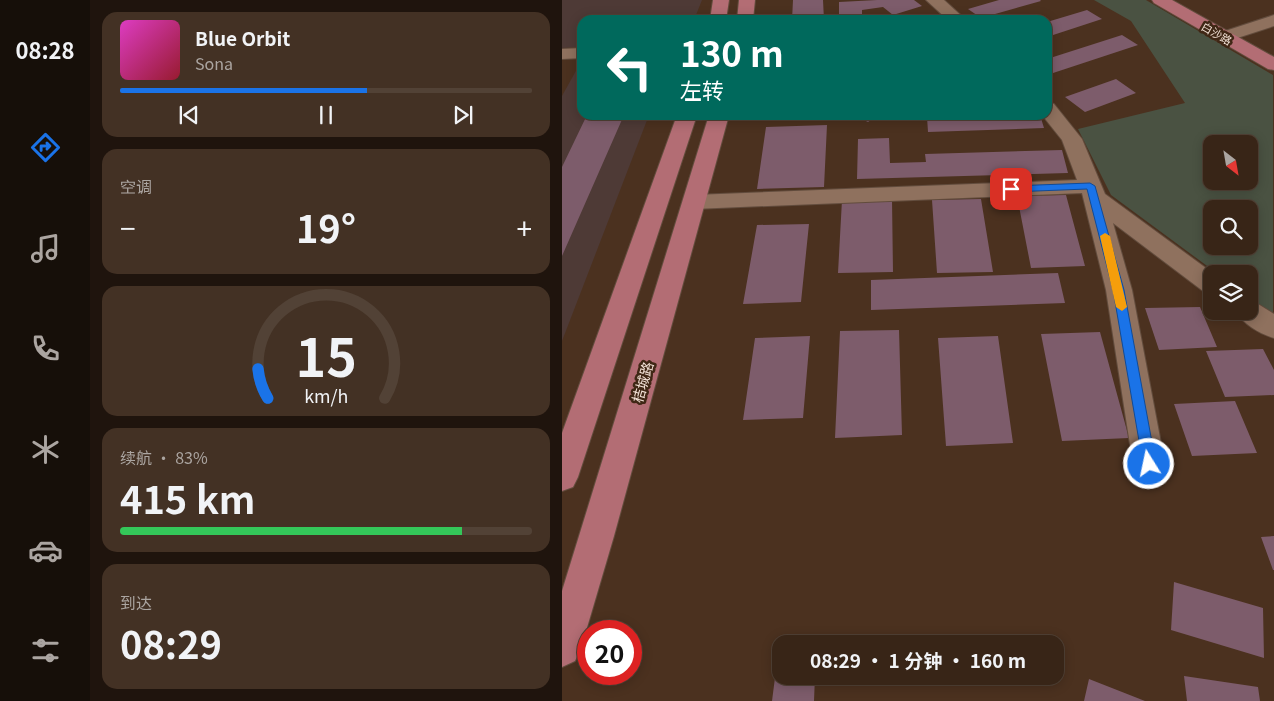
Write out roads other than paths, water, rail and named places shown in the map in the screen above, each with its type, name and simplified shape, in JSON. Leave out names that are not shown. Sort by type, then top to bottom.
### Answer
[{"type":"main road","points":[[719,15],[721,0]]},
{"type":"main road","points":[[746,15],[747,0]]},
{"type":"main road","name":"白沙路","points":[[1160,0],[1274,65]]},
{"type":"main road","name":"白沙路","points":[[1187,0],[1274,48]]},
{"type":"main road","points":[[562,477],[685,120]]},
{"type":"main road","name":"桔城路","points":[[562,648],[600,527],[718,120]]},
{"type":"street","points":[[934,0],[952,15]]},
{"type":"street","points":[[1225,37],[1274,20]]},
{"type":"street","points":[[562,54],[577,53]]},
{"type":"street","points":[[1052,114],[1072,139],[1093,192],[1119,290],[1149,464]]},
{"type":"street","points":[[694,202],[1093,192],[1203,279]]},
{"type":"street","points":[[1258,317],[1274,328]]}]
